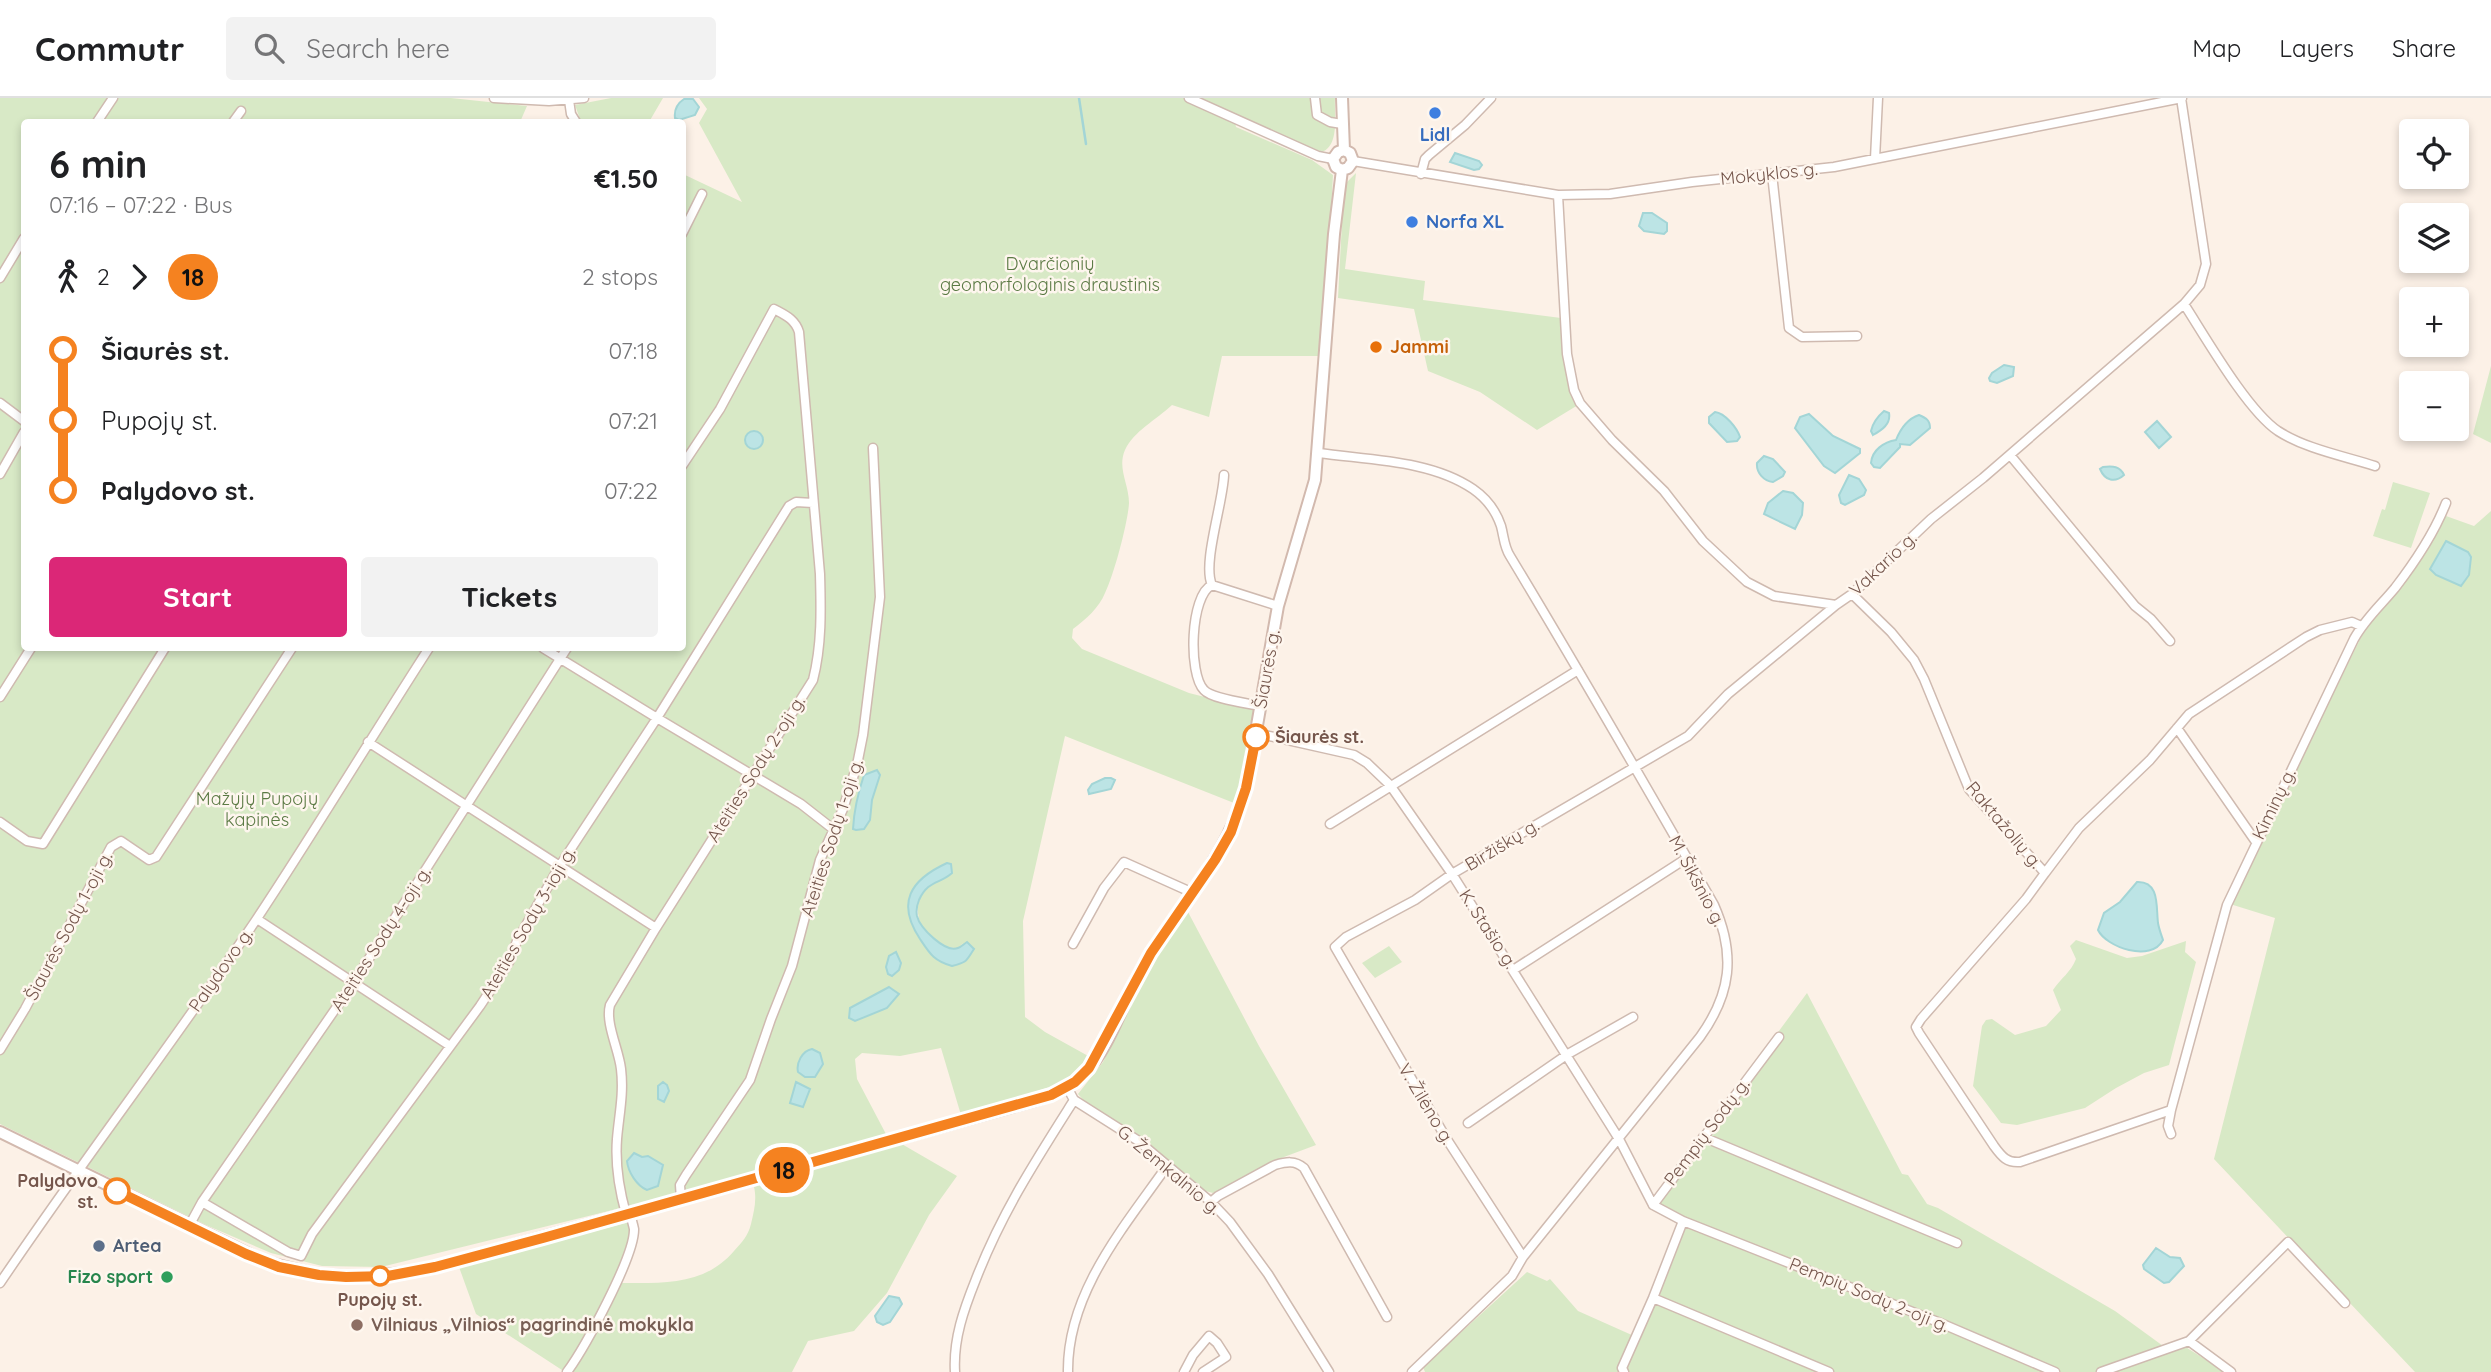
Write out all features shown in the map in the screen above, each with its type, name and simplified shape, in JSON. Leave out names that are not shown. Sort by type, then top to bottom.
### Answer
[{"type":"main road","points":[[1342,98],[1343,150]]},
{"type":"main road","points":[[1343,150],[1350,153],[1353,161],[1348,168],[1342,170],[1336,167],[1333,159],[1343,150]]},
{"type":"main road","name":"Šiaurės g.","points":[[0,1132],[265,1262],[299,1272],[346,1277],[410,1272],[1033,1101],[1067,1087],[1083,1075],[1096,1058],[1139,973],[1224,845],[1238,816],[1256,733],[1278,606],[1309,503],[1319,453],[1334,234],[1342,170]]},
{"type":"street","points":[[99,119],[113,98]]},
{"type":"street","points":[[494,98],[584,98]]},
{"type":"street","points":[[1189,98],[1311,153],[1333,159]]},
{"type":"street","points":[[1315,98],[1317,115],[1330,122],[1342,124]]},
{"type":"street","points":[[1421,174],[1424,161],[1429,155],[1465,125],[1491,98]]},
{"type":"street","points":[[1875,159],[1878,98]]},
{"type":"street","name":"Mokyklos g.","points":[[1353,161],[1558,195],[1610,194],[1692,181],[1834,167],[2181,98]]},
{"type":"street","name":"Vakario g.","points":[[1558,195],[1567,354],[1574,390],[1580,403],[1612,440],[1664,491],[1703,541],[1747,582],[1774,596],[1836,605],[1852,594],[1931,519],[2010,455],[2184,304],[2200,285],[2206,264],[2181,98]]},
{"type":"street","points":[[569,100],[574,119]]},
{"type":"street","points":[[235,119],[241,111]]},
{"type":"street","points":[[1773,174],[1789,328],[1802,337],[1857,337]]},
{"type":"street","points":[[686,226],[702,194]]},
{"type":"street","points":[[0,278],[21,243]]},
{"type":"street","points":[[2184,304],[2254,407],[2277,430],[2296,440],[2375,466]]},
{"type":"street","name":"Ateities Sodų 2-oji g.","points":[[567,1372],[620,1273],[630,1249],[634,1229],[618,1185],[616,1156],[623,1086],[621,1063],[608,1011],[656,928],[813,680],[817,663],[821,614],[820,574],[799,332],[793,320],[774,309],[720,409],[686,460]]},
{"type":"street","points":[[0,403],[21,419]]},
{"type":"street","points":[[0,474],[21,437]]},
{"type":"street","name":"Ateities Sodų 1-oji g.","points":[[681,1199],[680,1185],[750,1080],[792,966],[820,860],[843,809],[857,765],[878,611],[873,448]]},
{"type":"street","name":"M. Šikšnio g.","points":[[1319,453],[1427,468],[1447,474],[1473,489],[1490,504],[1500,524],[1505,549],[1714,905],[1724,934],[1728,966],[1724,995],[1700,1037],[1501,1288],[1412,1372]]},
{"type":"street","points":[[2010,455],[2135,606],[2151,618],[2170,641]]},
{"type":"street","points":[[1212,585],[1208,569],[1224,493],[1224,475]]},
{"type":"street","name":"Ateities Sodų 3-ioji g.","points":[[301,1256],[312,1234],[369,1159],[509,962],[517,941],[559,867],[657,718],[789,506],[796,502],[813,503]]},
{"type":"street","name":"Kiminų g.","points":[[2171,1134],[2168,1126],[2171,1110],[2227,905],[2361,626],[2395,587],[2426,544],[2446,503]]},
{"type":"street","points":[[1261,706],[1209,694],[1199,683],[1193,643],[1194,626],[1200,597],[1206,587],[1212,585],[1278,606]]},
{"type":"street","name":"Raktažolių g.","points":[[1852,594],[1891,632],[1914,660],[1969,789],[2045,873],[2026,899],[1916,1027],[1994,1146],[2003,1158],[2011,1163],[2020,1163],[2171,1110]]},
{"type":"street","name":"Biržiškų g.","points":[[1335,947],[1346,937],[1415,900],[1452,874],[1688,736],[1728,695],[1836,605]]},
{"type":"street","points":[[2045,873],[2079,828],[2150,760],[2189,714],[2306,637],[2344,623],[2352,622],[2361,626]]},
{"type":"street","points":[[0,697],[29,651]]},
{"type":"street","points":[[0,822],[27,841],[43,844],[163,651]]},
{"type":"street","name":"Šiaurės Sodų 1-oji g.","points":[[0,1050],[25,1009],[111,847],[121,841],[149,860],[156,857],[290,651]]},
{"type":"street","name":"Palydovo g.","points":[[0,1283],[3,1272],[164,1053],[257,919],[427,651]]},
{"type":"street","points":[[548,651],[752,776],[801,803],[833,829]]},
{"type":"street","name":"Ateities Sodų 4-oji g.","points":[[189,1226],[202,1202],[354,982],[565,651]]},
{"type":"street","points":[[1329,824],[1578,670]]},
{"type":"street","points":[[2177,727],[2256,842]]},
{"type":"street","name":"K. Stašio g.","points":[[1256,733],[1354,755],[1367,763],[1390,785],[1452,874],[1567,1054],[1619,1139],[1653,1205]]},
{"type":"street","points":[[368,743],[656,928]]},
{"type":"street","points":[[1513,970],[1687,858]]},
{"type":"street","points":[[1073,944],[1104,888],[1124,862],[1193,893]]},
{"type":"street","points":[[257,919],[450,1046]]},
{"type":"street","name":"V. Žilėno g.","points":[[1335,947],[1446,1138],[1523,1257]]},
{"type":"street","points":[[1468,1123],[1567,1054],[1633,1017]]},
{"type":"street","name":"Pempių Sodų g.","points":[[1683,1221],[1653,1205],[1779,1037]]},
{"type":"street","points":[[955,1372],[957,1337],[988,1249],[1021,1184],[1074,1100],[1067,1087]]},
{"type":"street","name":"G. Žemkalnio g.","points":[[1074,1100],[1121,1128],[1211,1202],[1230,1222],[1268,1274],[1329,1372]]},
{"type":"street","points":[[1703,1137],[1957,1243]]},
{"type":"street","points":[[1211,1202],[1275,1165],[1285,1162],[1304,1168],[1387,1317]]},
{"type":"street","points":[[1068,1372],[1074,1323],[1081,1303],[1121,1231],[1167,1166]]},
{"type":"street","points":[[202,1202],[288,1252],[301,1256],[299,1272]]},
{"type":"street","points":[[1624,1372],[1622,1368],[1683,1221]]},
{"type":"street","name":"Pempių Sodų 2-oji g.","points":[[1683,1221],[1938,1322],[2055,1372]]},
{"type":"street","points":[[2101,1372],[2189,1341],[2288,1242],[2344,1303]]},
{"type":"street","points":[[1653,1298],[1829,1372]]},
{"type":"street","points":[[1184,1372],[1209,1336],[1226,1357],[1203,1372]]},
{"type":"street","points":[[2189,1341],[2231,1372]]},
{"type":"green space","points":[[0,98],[451,98],[527,106],[521,119],[21,119],[21,651],[686,651],[686,175],[742,202],[699,123],[707,109],[699,98],[1335,98],[1334,136],[1328,148],[1322,152],[1234,116],[1236,127],[1312,160],[1333,175],[1323,356],[1222,356],[1209,417],[1172,405],[1134,437],[1125,450],[1122,463],[1129,503],[1112,574],[1099,604],[1073,629],[1072,638],[1082,649],[1189,693],[1256,710],[1245,736],[1247,758],[1234,803],[1065,736],[1023,921],[1025,1017],[1045,1032],[1090,1057],[1073,1075],[1056,1085],[961,1115],[941,1048],[900,1056],[862,1053],[855,1059],[857,1079],[887,1136],[613,1210],[381,1267],[322,1266],[271,1253],[206,1225],[0,1124]],"holes":[[[874,772],[880,775],[872,800],[870,820],[854,816],[864,776]],[[947,863],[948,876],[933,883],[923,893],[918,904],[923,929],[932,939],[959,948],[963,943],[952,966],[936,959],[929,952],[912,925],[909,914],[912,893],[925,877]]]},
{"type":"green space","points":[[611,98],[663,98],[651,119],[580,119],[575,105]]},
{"type":"green space","points":[[1356,173],[1345,269],[1425,281],[1423,300],[1561,318],[1567,374],[1578,405],[1537,430],[1480,392],[1428,371],[1414,309],[1338,298],[1344,185]]},
{"type":"green space","points":[[2491,366],[2491,443],[2473,434]]},
{"type":"green space","points":[[2393,482],[2430,493],[2411,548],[2373,536],[2382,509],[2385,510]]},
{"type":"green space","points":[[2491,511],[2491,1372],[2415,1372],[2214,1159],[2275,918],[2230,904],[2364,631],[2417,564],[2446,516],[2474,526]]},
{"type":"green space","points":[[1188,912],[1259,1046],[1316,1145],[1276,1160],[1213,1193],[1202,1190],[1136,1134],[1086,1103],[1078,1094],[1103,1062],[1154,959]]},
{"type":"green space","points":[[2076,940],[2127,958],[2142,956],[2186,941],[2185,952],[2196,962],[2169,1065],[2144,1073],[2085,1108],[2017,1125],[2001,1123],[1973,1086],[1982,1026],[1986,1020],[1992,1019],[2015,1035],[2046,1026],[2061,1010],[2053,990],[2074,964],[2076,959],[2070,946]]},
{"type":"green space","points":[[1389,946],[1402,962],[1375,978],[1362,963]]},
{"type":"green space","points":[[1807,993],[1902,1174],[1908,1175],[1927,1204],[2115,1311],[2170,1351],[2184,1346],[2225,1372],[1425,1372],[1423,1367],[1527,1272],[1547,1281],[1550,1279],[1578,1311],[1634,1336],[1679,1223],[1648,1208]]},
{"type":"green space","points":[[900,1143],[957,1176],[929,1215],[887,1293],[854,1331],[808,1341],[792,1372],[565,1372],[476,1314],[459,1267],[637,1220],[637,1240],[620,1283],[667,1282],[696,1277],[722,1262],[744,1239],[754,1210],[754,1187]]},
{"type":"water","points":[[684,99],[693,99],[699,107],[695,115],[677,119],[675,112]]},
{"type":"water","points":[[1455,153],[1479,161],[1482,165],[1474,170],[1450,162]]},
{"type":"water","points":[[1643,213],[1652,213],[1667,223],[1667,231],[1664,234],[1644,231],[1639,226]]},
{"type":"water","points":[[2004,365],[2014,367],[2013,376],[1997,383],[1990,381],[1992,373]]},
{"type":"water","points":[[1884,411],[1889,413],[1887,423],[1873,435],[1873,425]]},
{"type":"water","points":[[1715,412],[1723,415],[1733,425],[1740,437],[1737,441],[1727,442],[1709,423],[1709,417]]},
{"type":"water","points":[[1809,414],[1833,436],[1860,449],[1860,453],[1835,473],[1824,466],[1795,428],[1800,417]]},
{"type":"water","points":[[1919,415],[1927,420],[1930,428],[1910,445],[1900,444],[1880,468],[1874,467],[1871,463],[1876,451],[1896,440],[1905,425]]},
{"type":"water","points":[[2157,421],[2171,437],[2159,448],[2145,432]]},
{"type":"water","points":[[754,431],[760,434],[763,440],[760,446],[754,449],[748,446],[745,440],[748,434]]},
{"type":"water","points":[[1764,456],[1773,459],[1785,472],[1783,476],[1773,482],[1761,476],[1757,463]]},
{"type":"water","points":[[2116,467],[2124,475],[2110,480],[2102,473],[2100,469]]},
{"type":"water","points":[[1849,475],[1859,479],[1866,490],[1864,495],[1845,505],[1841,503],[1839,495]]},
{"type":"water","points":[[1783,491],[1793,493],[1803,503],[1802,515],[1795,529],[1764,514],[1768,503]]},
{"type":"water","points":[[2446,541],[2468,552],[2471,557],[2469,575],[2461,586],[2436,575],[2430,569]]},
{"type":"water","points":[[877,770],[880,775],[872,800],[870,820],[864,829],[853,829],[864,775]]},
{"type":"water","points":[[1105,778],[1115,780],[1111,789],[1089,794],[1088,790],[1092,784]]},
{"type":"water","points":[[947,863],[951,864],[952,873],[926,889],[917,906],[917,916],[923,927],[940,943],[953,949],[967,942],[974,949],[966,960],[952,966],[937,959],[927,949],[913,926],[908,904],[916,885]]},
{"type":"water","points":[[2137,882],[2150,886],[2157,903],[2158,923],[2163,940],[2149,951],[2119,947],[2098,930],[2104,913],[2120,902]]},
{"type":"water","points":[[896,952],[901,963],[899,970],[892,976],[888,974],[886,967],[889,956]]},
{"type":"water","points":[[889,987],[899,994],[887,1008],[855,1021],[849,1018],[850,1008]]},
{"type":"water","points":[[812,1049],[820,1053],[823,1064],[815,1077],[805,1077],[798,1072],[798,1065],[800,1058]]},
{"type":"water","points":[[663,1082],[669,1091],[664,1102],[658,1099],[658,1086]]},
{"type":"water","points":[[796,1082],[810,1089],[803,1107],[790,1103]]},
{"type":"water","points":[[634,1153],[642,1157],[648,1156],[663,1165],[658,1186],[647,1190],[634,1178],[627,1161]]},
{"type":"water","points":[[2156,1248],[2170,1257],[2180,1258],[2184,1266],[2169,1282],[2164,1283],[2144,1269],[2143,1265]]},
{"type":"water","points":[[889,1296],[899,1298],[902,1304],[890,1322],[883,1325],[877,1322],[875,1316]]},
{"type":"waterway","points":[[1079,98],[1086,144]]},
{"type":"bus line","name":"18","points":[[117,1191],[246,1254],[279,1267],[319,1275],[388,1276],[435,1267],[543,1238],[1051,1095],[1075,1082],[1096,1058],[1151,953],[1224,845],[1238,816],[1256,737]]},
{"type":"place","name":"Lidl","points":[[1435,113]]},
{"type":"place","name":"Norfa XL","points":[[1412,222]]},
{"type":"place","name":"Jammi","points":[[1376,347]]},
{"type":"place","name":"Šiaurės st.","points":[[1256,737]]},
{"type":"place","name":"Palydovo st.","points":[[117,1191]]},
{"type":"place","name":"Artea","points":[[99,1246]]},
{"type":"place","name":"Pupojų st.","points":[[380,1276]]},
{"type":"place","name":"Fizo sport","points":[[167,1277]]},
{"type":"place","name":"Vilniaus „Vilnios“ pagrindinė mokykla","points":[[357,1325]]},
{"type":"park label","name":"Dvarčionių geomorfologinis draustinis","points":[[1050,274]]},
{"type":"park label","name":"Mažųjų Pupojų kapinės","points":[[257,809]]}]
